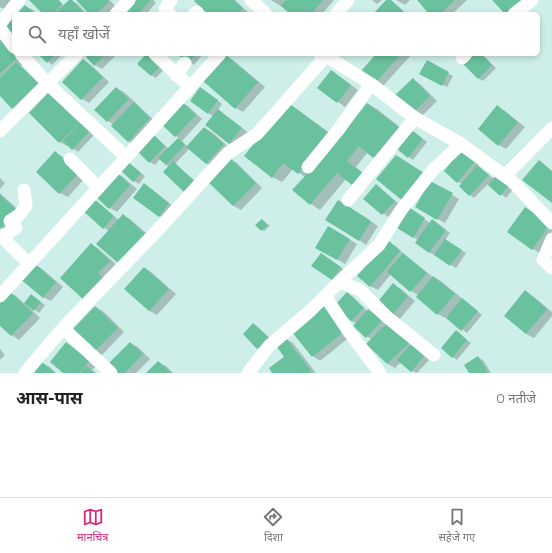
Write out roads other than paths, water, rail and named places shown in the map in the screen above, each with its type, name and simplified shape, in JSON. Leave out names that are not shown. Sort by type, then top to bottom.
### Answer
[{"type":"street","points":[[0,24],[18,0]]},
{"type":"street","points":[[118,12],[129,0]]},
{"type":"street","points":[[168,12],[165,9],[171,0]]},
{"type":"street","points":[[251,0],[261,12]]},
{"type":"street","points":[[517,12],[532,0]]},
{"type":"street","points":[[337,12],[344,1]]},
{"type":"street","points":[[0,28],[12,44]]},
{"type":"street","points":[[23,56],[48,84],[126,156]]},
{"type":"street","points":[[0,131],[75,56]]},
{"type":"street","points":[[157,56],[190,87]]},
{"type":"street","points":[[0,296],[190,87],[215,56]]},
{"type":"street","points":[[25,373],[63,328],[154,234],[228,153],[257,134],[322,56]]},
{"type":"street","points":[[325,56],[371,84],[415,118],[461,144],[513,182],[552,223]]},
{"type":"street","points":[[176,75],[185,62]]},
{"type":"street","points":[[308,167],[339,129],[371,84]]},
{"type":"street","points":[[348,200],[415,118]]},
{"type":"street","points":[[504,176],[552,128]]},
{"type":"street","points":[[248,373],[269,346],[310,311],[379,245],[401,210],[433,170],[461,144]]},
{"type":"street","points":[[70,159],[98,187]]},
{"type":"street","points":[[24,190],[26,206],[19,215],[10,221],[16,228],[2,237],[29,264]]},
{"type":"street","points":[[552,239],[543,260],[552,268]]},
{"type":"street","points":[[339,282],[360,290],[387,317],[434,356]]},
{"type":"street","points":[[325,296],[347,329],[380,373]]},
{"type":"street","points":[[63,328],[111,373]]}]
